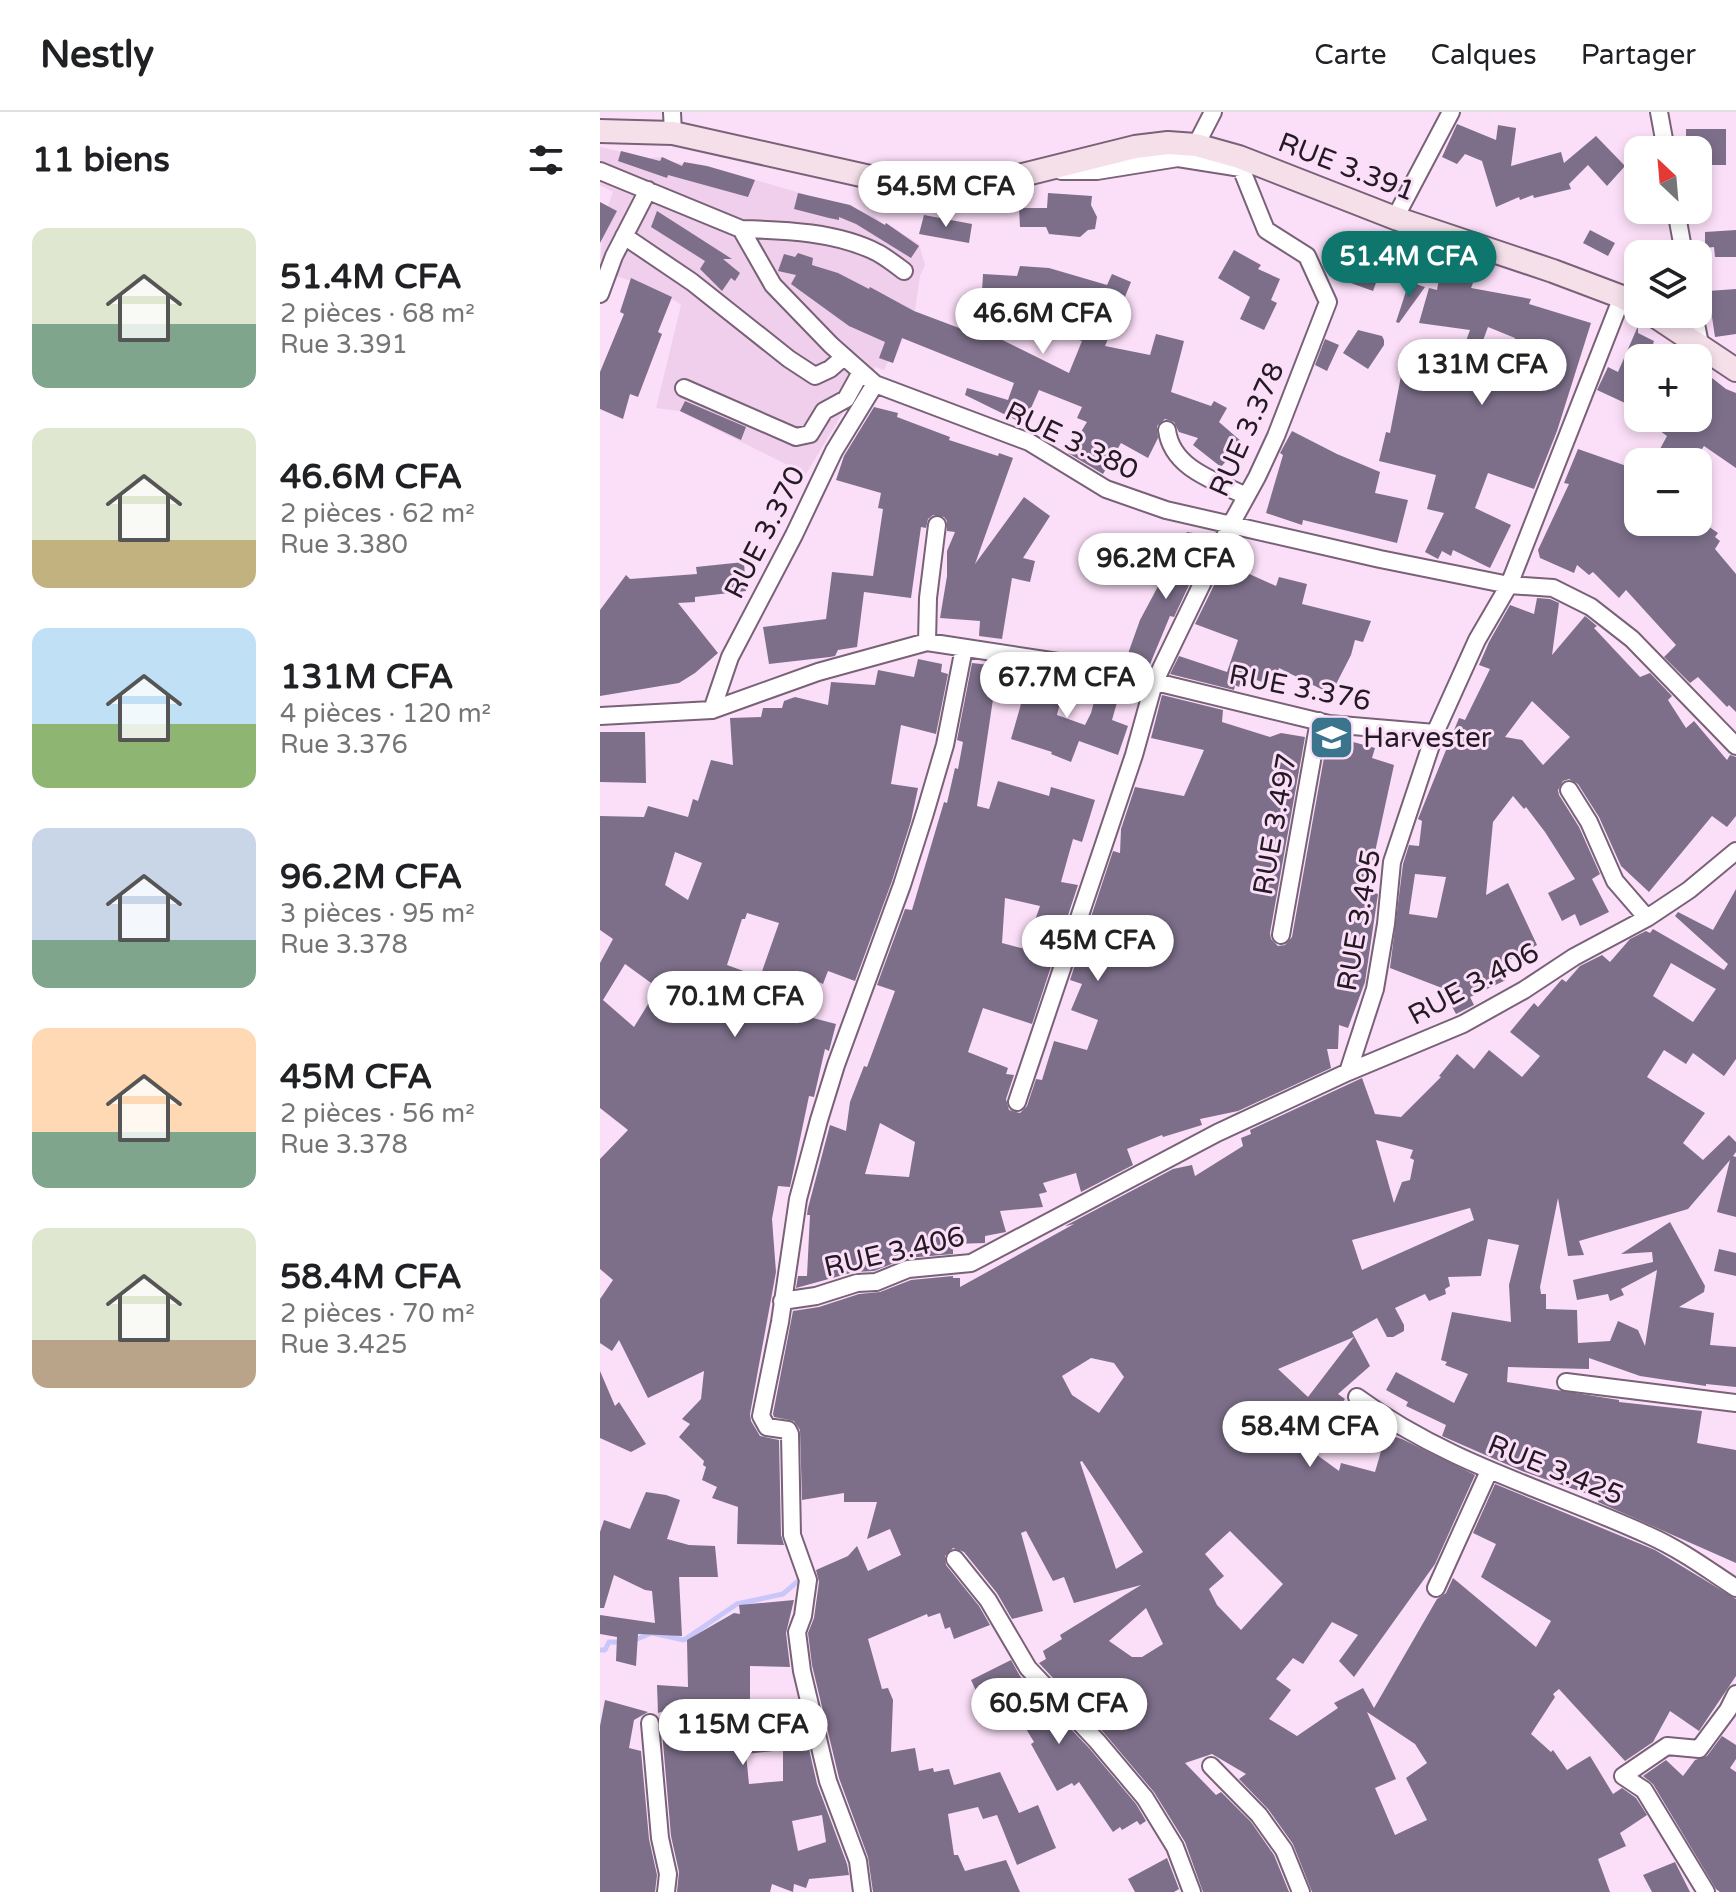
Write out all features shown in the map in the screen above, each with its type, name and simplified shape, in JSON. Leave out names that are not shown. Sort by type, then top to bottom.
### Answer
[{"type":"main road","name":"RUE 3.391","points":[[600,131],[672,123],[906,185],[948,187],[990,183],[1135,147],[1168,143],[1196,145],[1239,157],[1395,218],[1553,271],[1624,299]]},
{"type":"main road","points":[[1674,328],[1700,344]]},
{"type":"main road","points":[[1712,353],[1736,370]]},
{"type":"street","points":[[1196,145],[1213,112]]},
{"type":"street","points":[[1395,218],[1451,112]]},
{"type":"street","points":[[1659,112],[1663,136]]},
{"type":"street","name":"RUE 3.378","points":[[1017,1102],[1134,755],[1154,683],[1276,436],[1328,302],[1307,256],[1266,230],[1241,168],[1178,158],[1097,171],[1039,172]]},
{"type":"street","points":[[600,171],[741,229],[785,230],[840,240],[876,252],[904,271]]},
{"type":"street","points":[[600,294],[624,236],[648,190]]},
{"type":"street","name":"RUE 3.380","points":[[741,229],[773,285],[875,384],[1029,442],[1106,489],[1166,510],[1509,585],[1553,588],[1591,607],[1632,639],[1736,746]]},
{"type":"street","points":[[624,236],[692,282],[815,376],[844,357]]},
{"type":"street","points":[[1435,733],[1477,640],[1509,585],[1624,315]]},
{"type":"street","points":[[1697,328],[1700,344]]},
{"type":"street","points":[[684,388],[796,437],[810,434],[824,411],[846,399],[861,372]]},
{"type":"street","name":"RUE 3.370","points":[[712,710],[730,657],[834,451],[875,384]]},
{"type":"street","points":[[1167,430],[1168,440],[1181,461],[1246,496]]},
{"type":"street","points":[[927,642],[928,598],[937,525]]},
{"type":"street","name":"RUE 3.376","points":[[600,716],[712,710],[818,672],[927,642],[1098,668],[1319,721],[1435,733]]},
{"type":"street","name":"RUE 3.406","points":[[964,648],[945,745],[921,827],[819,1120],[798,1199],[782,1301],[816,1296],[857,1283],[876,1282],[908,1269],[971,1263],[1217,1133],[1348,1072],[1463,1024],[1524,990],[1574,957],[1647,918],[1689,890],[1736,851]]},
{"type":"street","name":"RUE 3.497","points":[[1281,935],[1319,721]]},
{"type":"street","name":"RUE 3.495","points":[[1348,1072],[1375,989],[1392,862],[1435,733]]},
{"type":"street","points":[[1569,790],[1589,822],[1615,881],[1647,918]]},
{"type":"street","points":[[782,1301],[761,1416],[767,1427],[788,1430],[790,1434],[792,1535],[808,1580],[803,1616],[797,1632],[802,1671],[828,1781],[858,1861],[862,1892]]},
{"type":"street","points":[[1566,1382],[1736,1403]]},
{"type":"street","name":"RUE 3.425","points":[[1357,1397],[1394,1424],[1489,1471],[1649,1535],[1689,1555],[1736,1588]]},
{"type":"street","points":[[1436,1588],[1489,1471]]},
{"type":"street","points":[[955,1559],[988,1600],[1028,1668],[1097,1741],[1145,1798],[1175,1847],[1192,1892]]},
{"type":"street","points":[[1706,1892],[1644,1790],[1623,1776],[1667,1746],[1699,1749],[1736,1694]]},
{"type":"street","points":[[650,1723],[660,1838],[668,1874],[666,1892]]},
{"type":"street","points":[[1211,1766],[1259,1815],[1284,1850],[1301,1892]]},
{"type":"shaded area","points":[[600,147],[725,171],[807,195],[813,202],[843,204],[874,216],[919,244],[925,265],[920,276],[915,310],[893,363],[888,361],[884,370],[876,367],[862,381],[806,474],[679,411],[656,408],[681,305],[661,292],[600,270],[603,226],[608,228],[617,211],[608,206],[613,192],[600,185]]},
{"type":"building","points":[[1457,124],[1496,140],[1498,125],[1516,128],[1511,166],[1561,152],[1564,163],[1596,136],[1624,167],[1607,186],[1588,165],[1569,184],[1571,189],[1534,198],[1533,195],[1520,200],[1519,197],[1496,207],[1482,161],[1465,154],[1457,164],[1442,157]]},
{"type":"building","points":[[1686,129],[1726,129],[1726,165],[1712,165],[1712,136],[1686,136]]},
{"type":"building","points":[[621,151],[660,161],[662,157],[682,166],[684,162],[707,166],[755,180],[748,197],[668,175],[667,178],[618,161]]},
{"type":"building","points":[[798,193],[850,205],[886,223],[919,246],[911,258],[856,224],[839,217],[839,220],[794,209]]},
{"type":"building","points":[[1048,193],[1092,196],[1091,205],[1097,217],[1095,229],[1088,230],[1080,237],[1049,234],[1046,227],[1020,227],[1019,208],[1047,208]]},
{"type":"building","points":[[600,202],[617,211],[600,243]]},
{"type":"building","points":[[657,211],[732,259],[723,259],[740,273],[735,281],[731,278],[722,291],[700,269],[705,261],[651,227]]},
{"type":"building","points":[[924,215],[972,224],[969,243],[919,234]]},
{"type":"building","points":[[1590,230],[1615,243],[1608,256],[1583,243]]},
{"type":"building","points":[[1736,230],[1736,257],[1715,257],[1712,240],[1705,240],[1705,232]]},
{"type":"building","points":[[1361,248],[1385,258],[1373,291],[1348,282]]},
{"type":"building","points":[[1234,250],[1261,265],[1258,269],[1280,279],[1271,300],[1277,303],[1264,330],[1240,319],[1250,297],[1218,278]]},
{"type":"building","points":[[798,253],[813,258],[812,265],[870,287],[914,311],[967,331],[970,324],[1069,373],[1082,341],[981,310],[983,274],[1017,276],[1020,266],[1049,268],[1107,285],[1112,274],[1131,282],[1105,346],[1150,355],[1156,334],[1184,341],[1171,392],[1211,406],[1214,401],[1227,408],[1219,422],[1242,442],[1221,467],[1193,445],[1198,438],[1179,432],[1174,422],[1165,419],[1157,426],[1158,438],[1148,458],[1121,443],[1103,474],[1068,453],[1087,422],[1077,418],[1082,407],[1039,390],[1024,424],[965,395],[967,388],[1008,400],[1014,383],[902,338],[893,363],[879,358],[885,342],[849,326],[791,284],[796,275],[778,271],[784,254],[795,257]]},
{"type":"building","points":[[1440,273],[1473,283],[1471,288],[1531,299],[1529,304],[1591,323],[1557,431],[1534,489],[1488,473],[1475,508],[1511,525],[1490,568],[1453,550],[1451,556],[1442,551],[1438,559],[1425,552],[1444,513],[1427,509],[1436,475],[1379,461],[1386,432],[1390,433],[1402,371],[1405,371],[1412,345],[1460,357],[1470,330],[1419,323],[1429,288],[1437,290]],"holes":[[[1488,327],[1515,338],[1503,375],[1475,362]]]},
{"type":"building","points":[[631,278],[672,297],[658,332],[662,334],[638,397],[630,394],[623,419],[600,409],[600,372],[624,314],[620,312]]},
{"type":"building","points":[[1409,282],[1425,287],[1399,323],[1396,322]]},
{"type":"building","points":[[1736,289],[1736,334],[1715,337],[1712,291]]},
{"type":"building","points":[[1637,328],[1638,333],[1654,341],[1653,344],[1630,344]]},
{"type":"building","points":[[1358,330],[1382,336],[1384,340],[1384,345],[1368,369],[1343,353]]},
{"type":"building","points":[[1325,339],[1339,345],[1327,371],[1315,365]]},
{"type":"building","points":[[1624,358],[1624,403],[1597,390],[1608,367],[1618,372]]},
{"type":"building","points":[[1712,378],[1736,393],[1736,468],[1712,452],[1712,448],[1661,448],[1667,436],[1661,432],[1712,432]]},
{"type":"building","points":[[685,401],[746,427],[741,440],[680,411]]},
{"type":"building","points":[[874,407],[898,413],[897,417],[950,437],[949,440],[1013,458],[975,564],[1024,497],[1050,516],[1023,558],[1035,561],[1030,582],[1012,578],[1002,639],[979,636],[980,621],[940,618],[947,576],[947,551],[955,532],[947,531],[944,517],[933,515],[928,519],[926,528],[921,527],[911,598],[864,592],[857,647],[838,650],[835,656],[830,657],[769,664],[763,627],[826,619],[832,572],[873,576],[883,509],[878,508],[881,493],[836,480],[844,456]]},
{"type":"building","points":[[1292,431],[1380,472],[1375,493],[1408,500],[1397,543],[1303,520],[1302,525],[1266,513],[1283,455],[1280,453]]},
{"type":"building","points":[[1578,449],[1624,465],[1624,536],[1712,536],[1712,529],[1718,533],[1715,537],[1720,541],[1715,549],[1736,574],[1736,712],[1729,705],[1727,707],[1698,677],[1690,683],[1664,657],[1676,645],[1626,590],[1619,598],[1593,572],[1589,575],[1577,565],[1574,573],[1540,558],[1538,550],[1569,484],[1564,483]]},
{"type":"building","points":[[1187,532],[1206,535],[1199,551],[1204,553],[1174,617],[1170,616],[1148,669],[1125,662],[1140,620]]},
{"type":"building","points":[[744,562],[746,591],[695,597],[695,602],[678,603],[718,653],[679,683],[600,696],[600,610],[626,575],[630,579],[697,574],[696,567]]},
{"type":"building","points":[[1225,563],[1276,586],[1279,577],[1307,584],[1302,604],[1371,621],[1363,642],[1355,640],[1351,655],[1331,694],[1279,668],[1273,686],[1243,675],[1239,687],[1235,685],[1234,690],[1170,674],[1179,656],[1227,672],[1238,640],[1195,624]]},
{"type":"building","points":[[1537,598],[1559,603],[1552,655],[1585,616],[1640,677],[1650,673],[1672,696],[1668,700],[1686,728],[1694,721],[1727,760],[1730,755],[1736,757],[1736,816],[1727,827],[1712,816],[1649,892],[1621,866],[1599,817],[1578,784],[1569,779],[1563,781],[1559,795],[1579,827],[1600,874],[1592,879],[1609,912],[1580,926],[1575,914],[1562,921],[1548,893],[1575,879],[1545,832],[1526,807],[1524,809],[1513,796],[1493,822],[1486,895],[1508,883],[1537,945],[1499,965],[1506,980],[1470,997],[1474,1005],[1456,1014],[1442,988],[1390,968],[1403,864],[1409,845],[1419,846],[1422,821],[1418,819],[1459,718],[1465,720],[1490,669],[1479,665],[1489,642],[1510,605],[1534,614]],"holes":[[[1532,701],[1570,737],[1543,765],[1522,740],[1505,737]],[[1415,874],[1446,877],[1437,918],[1409,914]]]},
{"type":"building","points":[[918,659],[942,664],[941,672],[948,674],[936,734],[901,725],[891,784],[918,788],[892,881],[855,981],[828,971],[823,984],[804,975],[790,1012],[836,1024],[829,1051],[825,1049],[814,1097],[809,1096],[790,1187],[778,1186],[772,1219],[776,1272],[750,1414],[760,1436],[779,1440],[781,1535],[784,1545],[737,1544],[738,1507],[712,1498],[717,1487],[702,1480],[706,1467],[704,1461],[679,1437],[690,1424],[682,1419],[701,1399],[704,1371],[648,1398],[619,1340],[612,1351],[600,1343],[600,1299],[613,1280],[600,1269],[600,1159],[628,1130],[600,1108],[600,963],[613,939],[600,930],[600,816],[644,817],[648,806],[688,817],[693,799],[698,801],[711,760],[733,765],[730,718],[761,717],[763,708],[782,708],[784,701],[795,697],[828,705],[831,682],[875,685],[878,670],[914,677]],"holes":[[[675,852],[702,863],[688,900],[665,885]],[[747,913],[779,923],[760,977],[727,965],[742,919]],[[625,964],[658,988],[634,1027],[603,1000]]]},
{"type":"building","points":[[972,663],[998,666],[977,806],[989,809],[998,781],[1049,796],[1051,787],[1095,800],[1082,842],[1073,839],[1061,882],[1078,885],[1032,1024],[983,1008],[968,1052],[1008,1068],[1006,1074],[1014,1075],[1006,1099],[1009,1110],[1020,1113],[1027,1106],[1036,1079],[1042,1080],[1054,1041],[1087,1050],[1098,1020],[1071,1010],[1082,984],[1070,980],[1113,851],[1120,853],[1121,829],[1135,787],[1184,796],[1204,750],[1151,738],[1162,695],[1223,710],[1222,722],[1270,737],[1281,733],[1305,737],[1270,933],[1278,946],[1285,945],[1292,937],[1328,735],[1375,748],[1372,758],[1394,765],[1375,852],[1363,889],[1378,894],[1365,982],[1348,1028],[1339,1025],[1338,1049],[1327,1049],[1331,1068],[1238,1111],[1200,1119],[1202,1125],[1162,1135],[1127,1149],[1133,1165],[1081,1192],[1076,1173],[1043,1183],[1047,1192],[1039,1194],[1043,1207],[1000,1211],[1006,1232],[985,1236],[985,1243],[953,1244],[953,1254],[907,1258],[874,1271],[854,1272],[796,1288],[798,1276],[807,1276],[808,1208],[830,1125],[846,1131],[850,1102],[864,1066],[867,1067],[895,991],[877,985],[905,909],[912,910],[944,802],[947,803],[963,742],[957,740]],"holes":[[[1005,898],[1040,906],[1025,949],[1002,943]],[[880,1123],[915,1142],[909,1177],[865,1174]]]},
{"type":"building","points":[[1029,676],[1065,682],[1057,715],[1085,725],[1100,680],[1122,685],[1112,720],[1128,726],[1118,755],[1079,741],[1071,762],[1052,752],[1011,739]]},
{"type":"building","points":[[600,732],[645,732],[646,783],[600,782]]},
{"type":"building","points":[[1736,889],[1736,1059],[1724,1076],[1693,1053],[1686,1064],[1664,1050],[1647,1077],[1705,1113],[1683,1143],[1703,1160],[1729,1135],[1736,1142],[1733,1156],[1736,1157],[1736,1217],[1717,1212],[1730,1160],[1688,1209],[1579,1241],[1584,1255],[1568,1256],[1558,1198],[1540,1287],[1541,1294],[1546,1294],[1546,1309],[1577,1310],[1578,1343],[1610,1341],[1618,1321],[1638,1330],[1645,1346],[1657,1270],[1621,1289],[1624,1295],[1610,1301],[1608,1294],[1577,1300],[1573,1280],[1653,1262],[1652,1252],[1621,1254],[1670,1222],[1705,1286],[1704,1292],[1679,1307],[1714,1313],[1710,1345],[1736,1347],[1736,1387],[1706,1386],[1640,1376],[1589,1358],[1589,1369],[1508,1367],[1507,1382],[1619,1402],[1702,1411],[1697,1443],[1736,1450],[1736,1563],[1598,1502],[1599,1498],[1522,1471],[1442,1436],[1446,1425],[1406,1406],[1408,1402],[1386,1390],[1396,1372],[1454,1403],[1468,1374],[1445,1365],[1447,1362],[1441,1360],[1452,1312],[1511,1322],[1509,1285],[1519,1245],[1488,1239],[1481,1276],[1448,1277],[1450,1286],[1445,1289],[1446,1294],[1429,1301],[1425,1294],[1395,1308],[1404,1331],[1387,1337],[1377,1318],[1352,1332],[1370,1366],[1338,1394],[1345,1399],[1332,1416],[1326,1412],[1302,1444],[1339,1471],[1341,1463],[1375,1472],[1386,1434],[1475,1475],[1435,1564],[1354,1677],[1339,1661],[1358,1635],[1332,1622],[1303,1664],[1293,1658],[1276,1679],[1291,1690],[1269,1719],[1297,1736],[1338,1708],[1334,1703],[1363,1688],[1374,1708],[1437,1599],[1446,1593],[1453,1578],[1536,1647],[1551,1621],[1481,1577],[1496,1544],[1473,1533],[1495,1484],[1655,1550],[1736,1599],[1736,1676],[1699,1731],[1670,1711],[1653,1742],[1625,1761],[1559,1689],[1553,1694],[1555,1697],[1531,1734],[1551,1752],[1553,1750],[1567,1770],[1590,1756],[1613,1794],[1622,1788],[1636,1798],[1647,1815],[1620,1833],[1626,1846],[1598,1859],[1610,1892],[1312,1892],[1293,1844],[1268,1809],[1239,1779],[1246,1774],[1212,1754],[1185,1763],[1216,1795],[1221,1792],[1251,1822],[1274,1855],[1289,1892],[1203,1892],[1185,1842],[1154,1792],[1039,1663],[1046,1659],[1043,1651],[1062,1639],[1060,1635],[1141,1585],[1074,1603],[1064,1577],[1053,1581],[1026,1531],[1021,1533],[1043,1611],[1012,1619],[997,1593],[964,1552],[953,1548],[945,1556],[946,1565],[990,1625],[954,1639],[950,1627],[945,1629],[940,1613],[928,1617],[927,1614],[868,1639],[882,1689],[888,1688],[893,1700],[891,1752],[915,1748],[919,1771],[949,1769],[954,1785],[1000,1772],[1019,1813],[1038,1805],[1056,1848],[1017,1865],[997,1815],[983,1819],[978,1807],[948,1814],[954,1855],[958,1855],[965,1871],[1006,1860],[1020,1892],[873,1892],[868,1857],[839,1778],[812,1665],[808,1633],[814,1618],[819,1582],[816,1570],[848,1556],[857,1546],[868,1571],[901,1555],[890,1529],[867,1539],[877,1502],[844,1502],[844,1493],[802,1500],[800,1430],[794,1421],[774,1417],[773,1414],[793,1311],[819,1307],[859,1294],[880,1292],[911,1280],[953,1276],[960,1278],[960,1287],[1074,1224],[1065,1226],[1173,1169],[1192,1165],[1195,1176],[1243,1146],[1241,1138],[1251,1134],[1250,1130],[1362,1078],[1375,1114],[1401,1117],[1441,1077],[1457,1054],[1474,1069],[1489,1050],[1522,1077],[1540,1056],[1510,1032],[1534,1003],[1538,1007],[1562,979],[1566,982],[1580,966],[1602,955],[1610,962],[1630,939],[1646,931],[1650,933],[1653,929],[1724,970],[1728,964],[1675,916],[1678,912],[1713,930]],"holes":[[[1671,963],[1716,989],[1693,1022],[1653,996]],[[1376,1140],[1413,1150],[1410,1180],[1402,1182],[1394,1203]],[[1470,1208],[1474,1220],[1362,1270],[1352,1240]],[[1354,1337],[1308,1397],[1278,1369]],[[1091,1358],[1114,1363],[1124,1377],[1099,1413],[1072,1395],[1062,1376]],[[1082,1461],[1143,1552],[1116,1569],[1080,1462]],[[1230,1531],[1283,1584],[1241,1630],[1217,1605],[1209,1589],[1224,1576],[1205,1554]],[[1146,1608],[1163,1644],[1142,1657],[1132,1657],[1109,1641]],[[1367,1712],[1415,1744],[1427,1763],[1406,1778],[1427,1820],[1395,1835],[1375,1788],[1396,1779]]]},
{"type":"building","points":[[1719,1249],[1736,1253],[1736,1276],[1714,1271]]},
{"type":"building","points":[[600,1371],[615,1406],[619,1402],[646,1444],[631,1452],[600,1438]]},
{"type":"building","points":[[646,1492],[680,1500],[667,1539],[689,1545],[715,1546],[718,1577],[679,1577],[682,1636],[638,1634],[636,1666],[616,1661],[617,1637],[600,1634],[600,1615],[655,1623],[652,1591],[614,1575],[604,1608],[600,1608],[600,1532],[604,1520],[630,1529]]},
{"type":"building","points":[[794,1600],[786,1633],[790,1667],[750,1666],[750,1700],[798,1701],[817,1784],[849,1875],[809,1879],[806,1888],[794,1884],[793,1892],[772,1884],[770,1892],[677,1892],[679,1872],[671,1836],[662,1731],[664,1711],[658,1713],[657,1685],[688,1687],[687,1640],[734,1613],[740,1614],[739,1605]],"holes":[[[783,1750],[783,1781],[749,1784],[746,1754]],[[822,1815],[826,1842],[798,1851],[792,1821]]]},
{"type":"building","points":[[1011,1660],[1020,1676],[1089,1748],[1136,1804],[1146,1821],[1140,1825],[1137,1821],[1113,1832],[1079,1782],[1057,1791],[1031,1744],[1034,1742],[1012,1706],[996,1714],[984,1689],[977,1693],[971,1680]]},
{"type":"building","points":[[605,1700],[648,1712],[634,1720],[629,1748],[641,1751],[649,1839],[657,1875],[655,1892],[600,1892],[600,1726]]},
{"type":"building","points":[[1722,1736],[1736,1745],[1736,1759],[1730,1768],[1736,1772],[1736,1892],[1716,1889],[1653,1784],[1643,1776],[1666,1760],[1683,1776],[1695,1760],[1707,1756]]},
{"type":"building","points":[[1167,1858],[1179,1889],[1174,1892],[1135,1892],[1128,1879]]},
{"type":"building","points":[[1675,1862],[1690,1892],[1652,1892],[1643,1875]]},
{"type":"waterway","points":[[632,1641],[652,1633],[684,1640],[737,1604],[783,1594],[804,1576]]},
{"type":"waterway","points":[[600,1650],[605,1650],[609,1642],[622,1642]]},
{"type":"place","name":"Harvester","points":[[1332,737]]}]
